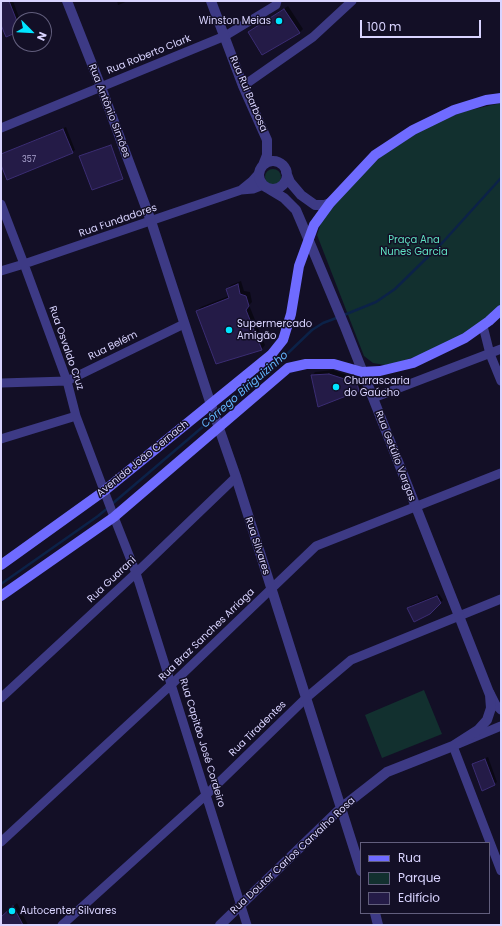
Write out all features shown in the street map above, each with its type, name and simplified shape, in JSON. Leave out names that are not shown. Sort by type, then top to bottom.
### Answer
[{"type":"main road","name":"Avenida João Cernach","points":[[1,565],[106,496],[212,408],[271,355],[283,340],[291,314],[299,266],[314,225],[330,203],[375,155],[413,130],[454,110],[486,100],[501,98]]},
{"type":"main road","points":[[1,596],[113,514],[217,424],[288,368],[306,364],[334,364],[362,372],[380,371],[413,362],[464,338],[483,326],[501,310]]},
{"type":"street","name":"Rua Antônio Simões","points":[[67,1],[151,221]]},
{"type":"street","name":"Rua Rui Barbosa","points":[[211,1],[243,86],[267,140],[267,156],[261,169]]},
{"type":"street","name":"Rua Roberto Clark","points":[[1,128],[224,36],[276,4],[278,1]]},
{"type":"street","points":[[243,86],[313,37],[352,1]]},
{"type":"street","points":[[286,172],[285,180],[277,188],[266,187],[259,179],[261,169],[272,162],[276,162],[284,168],[286,172],[290,182],[301,195],[315,205],[325,205],[330,203]]},
{"type":"street","name":"Rua Fundadores","points":[[241,190],[252,181],[261,169]]},
{"type":"street","name":"Rua Fundadores","points":[[1,271],[241,190],[266,187]]},
{"type":"street","name":"Rua Getúlio Vargas","points":[[266,187],[284,198],[296,210],[338,308],[487,688],[496,705],[501,710]]},
{"type":"street","name":"Rua Osvaldo Cruz","points":[[1,204],[67,381],[76,416],[106,496]]},
{"type":"street","name":"Rua Silvares","points":[[151,221],[217,424],[236,477],[360,868]]},
{"type":"street","name":"Rua Belém","points":[[1,383],[67,381],[184,324]]},
{"type":"street","points":[[483,326],[490,354],[501,381]]},
{"type":"street","points":[[373,398],[501,349]]},
{"type":"street","points":[[1,438],[76,416]]},
{"type":"street","name":"Rua Braz Sanches Arriaga","points":[[1,842],[172,684],[316,546],[501,473]]},
{"type":"street","name":"Rua Guarani","points":[[1,698],[236,477]]},
{"type":"street","name":"Rua Capitão José Cordeiro","points":[[106,496],[136,572],[247,925]]},
{"type":"street","name":"Rua Tiradentes","points":[[62,925],[206,795],[306,698],[350,660],[501,599]]},
{"type":"street","name":"Rua Doutor Carlos Carvalho Rosa","points":[[220,925],[341,808],[387,772],[453,746],[478,730],[487,720],[489,714],[491,701],[487,688]]},
{"type":"street","points":[[490,842],[453,746],[501,726]]},
{"type":"street","points":[[490,842],[501,871]]},
{"type":"green space","name":"Praça Ana Nunes Garcia","points":[[501,103],[501,306],[470,331],[425,353],[400,362],[385,365],[373,363],[364,356],[317,235],[321,223],[330,209],[364,172],[383,155],[425,128],[444,119],[466,111]]},
{"type":"green space","points":[[273,169],[279,171],[281,177],[279,183],[273,185],[267,183],[265,177],[267,171]]},
{"type":"green space","points":[[424,690],[442,734],[382,758],[365,715]]},
{"type":"building","points":[[1,1],[9,1],[13,12],[12,12],[12,34],[6,37],[1,25]]},
{"type":"building","name":"Winston Meias","points":[[284,9],[300,33],[262,55],[248,32]]},
{"type":"building","points":[[63,129],[73,153],[7,180],[1,165],[1,154]]},
{"type":"building","points":[[111,145],[123,179],[92,190],[79,156]]},
{"type":"building","name":"Supermercado Amigão","points":[[238,284],[240,294],[246,296],[249,306],[246,310],[262,350],[216,364],[196,311],[229,298],[226,289]]},
{"type":"building","name":"Churrascaria do Gaúcho","points":[[329,374],[357,383],[359,391],[318,407],[311,375]]},
{"type":"building","points":[[437,596],[441,603],[430,614],[414,622],[407,608]]},
{"type":"building","points":[[485,759],[495,785],[482,791],[472,764]]},
{"type":"building","name":"Autocenter Silvares","points":[[13,906],[23,925],[1,925],[1,917]]},
{"type":"waterway","name":"Córrego Biriguizinho","points":[[344,315],[376,302],[395,289],[443,242],[501,178]]},
{"type":"waterway","name":"Córrego Biriguizinho","points":[[217,414],[287,354],[312,330],[323,323],[339,317]]},
{"type":"waterway","name":"Córrego Biriguizinho","points":[[112,504],[212,419]]},
{"type":"waterway","name":"Córrego Biriguizinho","points":[[1,584],[109,507]]},
{"type":"place","name":"Winston Meias","points":[[279,21]]},
{"type":"place","name":"Supermercado Amigão","points":[[229,330]]},
{"type":"place","name":"Churrascaria do Gaúcho","points":[[336,387]]},
{"type":"place","name":"Autocenter Silvares","points":[[12,911]]}]
